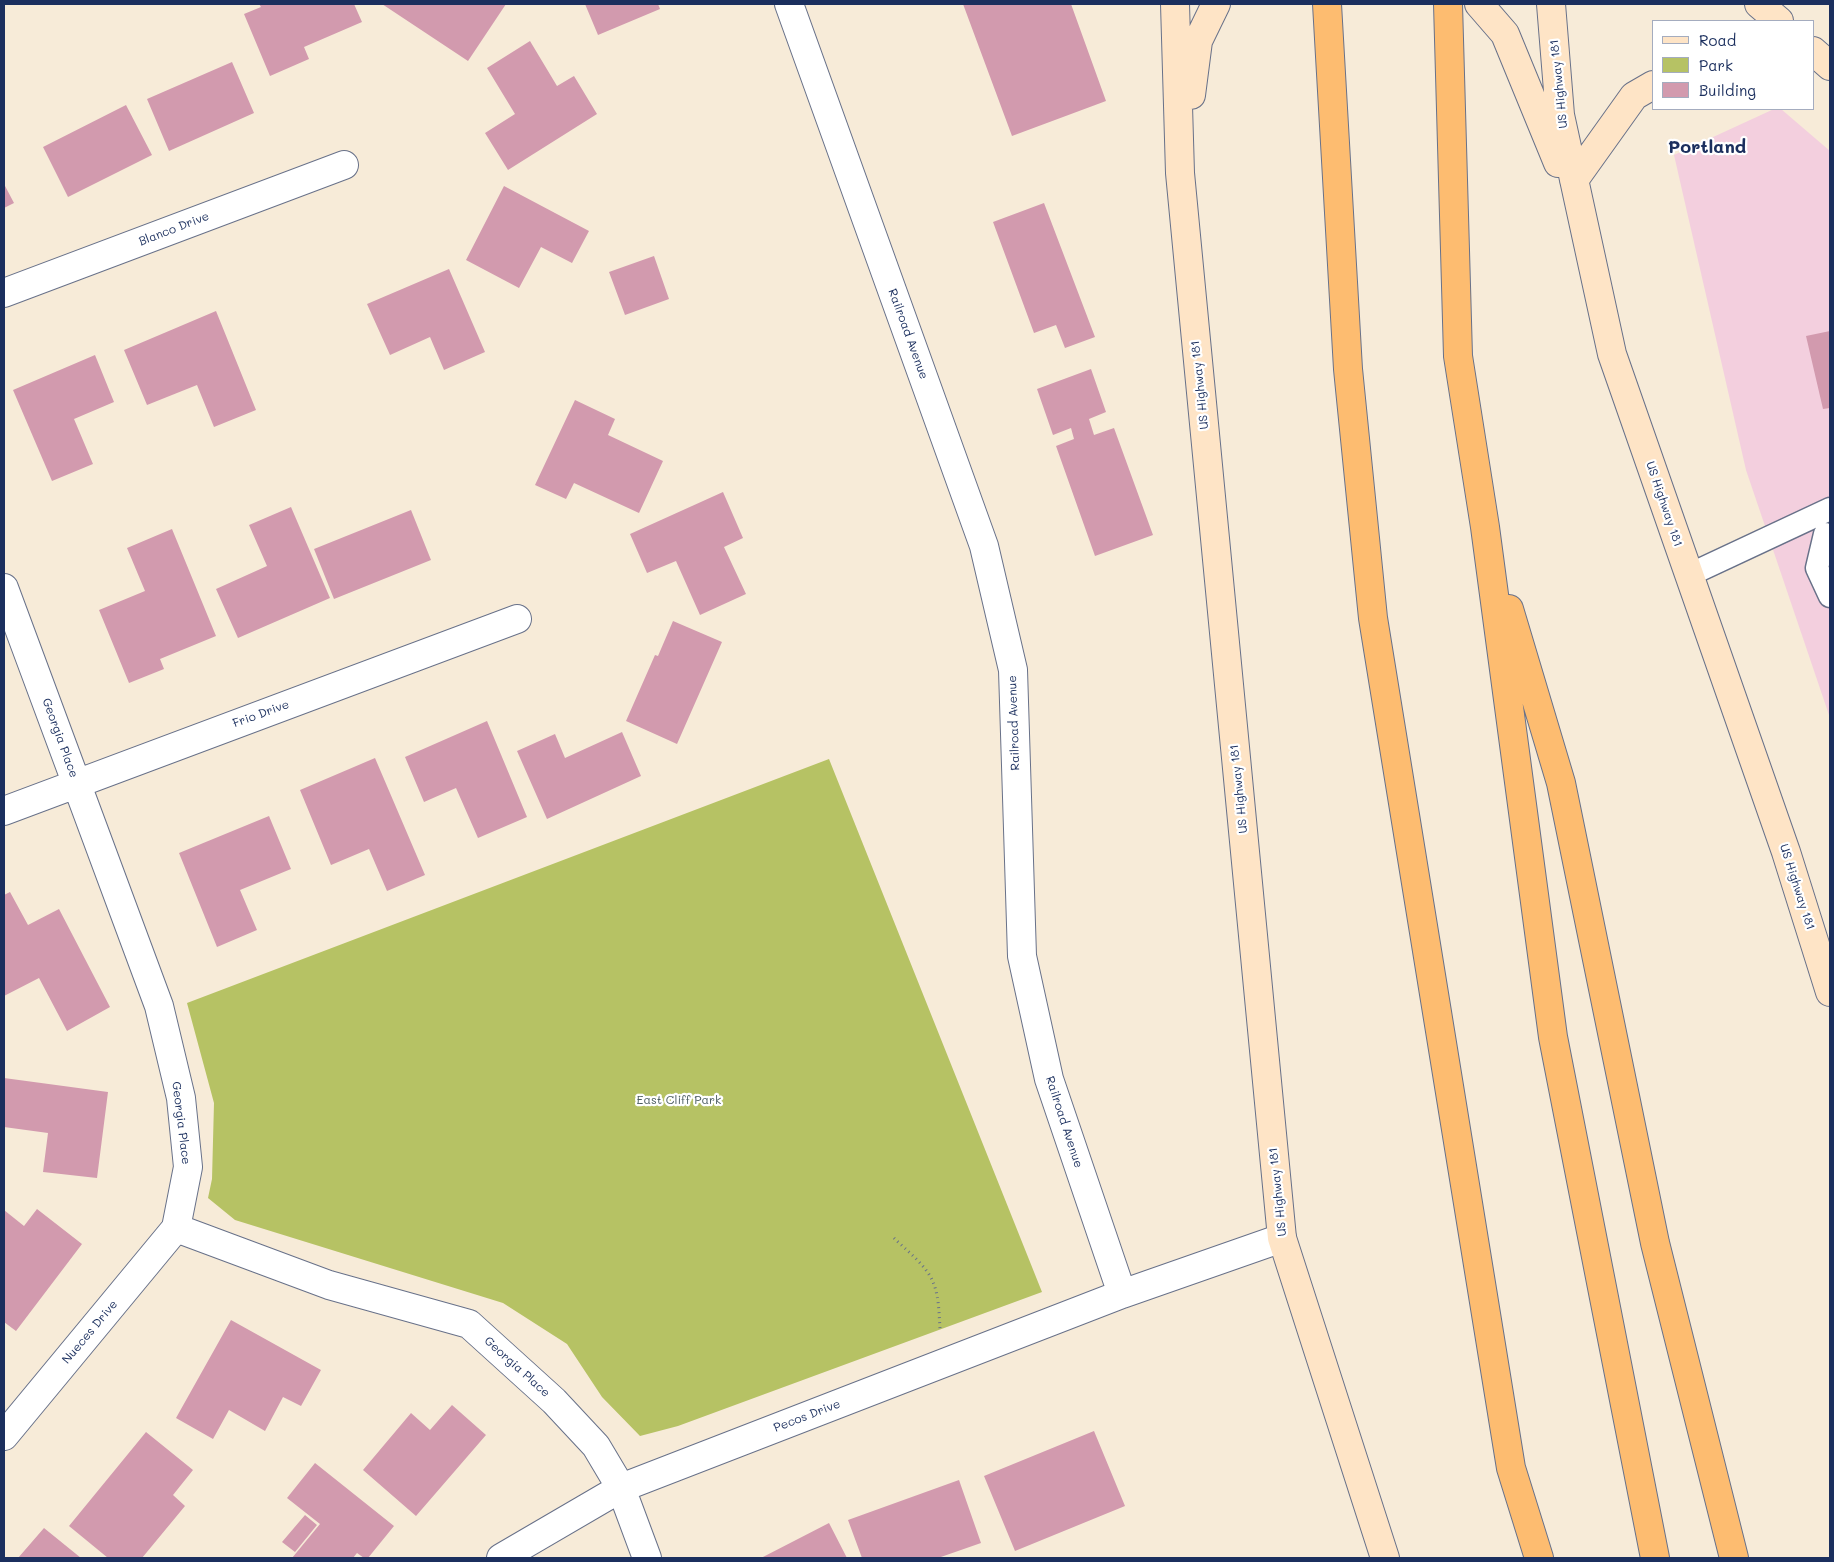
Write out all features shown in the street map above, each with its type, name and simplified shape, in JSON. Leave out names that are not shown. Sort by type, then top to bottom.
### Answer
[{"type":"highway","points":[[1327,4],[1348,369],[1376,638],[1511,1468],[1540,1558]]},
{"type":"highway","points":[[1448,4],[1458,356],[1485,527],[1553,1036],[1655,1558]]},
{"type":"highway","points":[[1485,527],[1561,783],[1655,1243],[1734,1558]]},
{"type":"main road","name":"US Highway 181","points":[[1175,4],[1180,173],[1282,1238],[1385,1558]]},
{"type":"main road","points":[[1180,173],[1198,41],[1216,4]]},
{"type":"main road","points":[[1479,4],[1505,34],[1585,232]]},
{"type":"main road","name":"US Highway 181","points":[[1551,4],[1560,115],[1612,354],[1786,852],[1823,945],[1830,992]]},
{"type":"main road","points":[[1759,4],[1778,20]]},
{"type":"main road","points":[[1814,52],[1830,66]]},
{"type":"main road","points":[[1574,180],[1634,96],[1652,86]]},
{"type":"street","name":"Railroad Avenue","points":[[789,4],[984,546],[1013,670],[1022,956],[1049,1079],[1122,1294]]},
{"type":"street","name":"Blanco Drive","points":[[4,293],[344,165]]},
{"type":"street","name":"Georgia Place","points":[[4,588],[159,1006],[181,1098],[188,1167],[176,1228],[329,1285],[469,1324],[554,1401],[596,1446],[621,1488],[647,1558]]},
{"type":"street","name":"Frio Drive","points":[[4,811],[518,619]]},
{"type":"street","name":"Nueces Drive","points":[[4,1436],[176,1228]]},
{"type":"street","points":[[1122,1294],[1282,1238]]},
{"type":"street","name":"Pecos Drive","points":[[501,1558],[621,1488],[1122,1294]]},
{"type":"lane","points":[[1689,575],[1825,524]]},
{"type":"lane","points":[[1825,524],[1817,568],[1830,596]]},
{"type":"path","points":[[894,1238],[933,1280],[938,1300],[944,1364]]},
{"type":"shaded area","points":[[1772,110],[1782,110],[1830,151],[1830,718],[1746,470],[1674,155]]},
{"type":"green space","name":"East Cliff Park","points":[[829,759],[1042,1292],[678,1426],[640,1436],[602,1397],[567,1344],[503,1303],[235,1220],[208,1198],[212,1179],[214,1103],[187,1003]]},
{"type":"building","points":[[259,4],[354,4],[362,22],[304,47],[309,59],[270,76],[244,14],[261,7]]},
{"type":"building","points":[[382,4],[506,4],[468,61]]},
{"type":"building","points":[[585,4],[658,4],[660,9],[598,35]]},
{"type":"building","points":[[963,4],[1071,4],[1106,101],[1012,136]]},
{"type":"building","points":[[530,41],[557,86],[574,76],[597,114],[508,170],[485,133],[515,114],[487,68]]},
{"type":"building","points":[[232,62],[254,113],[169,151],[147,99]]},
{"type":"building","points":[[126,105],[152,155],[68,197],[43,147]]},
{"type":"building","points":[[4,184],[14,203],[4,208]]},
{"type":"building","points":[[504,186],[589,231],[572,263],[541,247],[519,288],[466,260]]},
{"type":"building","points":[[1044,203],[1095,337],[1065,348],[1056,325],[1034,333],[993,222]]},
{"type":"building","points":[[654,256],[669,299],[625,315],[609,272]]},
{"type":"building","points":[[449,269],[485,352],[444,370],[430,337],[390,355],[367,304]]},
{"type":"building","points":[[216,311],[256,410],[214,427],[197,385],[147,405],[124,350]]},
{"type":"building","points":[[1830,331],[1830,408],[1823,409],[1806,336]]},
{"type":"building","points":[[95,355],[114,402],[74,419],[93,464],[52,481],[13,390]]},
{"type":"building","points":[[1091,369],[1106,412],[1089,419],[1094,435],[1114,428],[1153,535],[1095,556],[1056,446],[1074,439],[1071,428],[1053,435],[1037,389]]},
{"type":"building","points":[[575,400],[615,419],[608,435],[663,461],[639,513],[574,483],[566,499],[535,485]]},
{"type":"building","points":[[723,492],[743,538],[724,547],[746,594],[700,615],[676,561],[647,573],[630,534]]},
{"type":"building","points":[[291,507],[330,598],[238,638],[216,589],[267,566],[249,525]]},
{"type":"building","points":[[411,510],[431,560],[334,599],[314,549]]},
{"type":"building","points":[[172,529],[216,636],[160,659],[164,669],[129,683],[99,610],[145,591],[127,548]]},
{"type":"building","points":[[673,621],[722,642],[677,744],[626,721],[655,655],[658,656]]},
{"type":"building","points":[[487,721],[527,817],[478,838],[456,788],[424,802],[405,757]]},
{"type":"building","points":[[622,732],[641,776],[547,819],[517,751],[555,734],[565,758]]},
{"type":"building","points":[[375,758],[425,875],[387,891],[369,849],[331,865],[300,790]]},
{"type":"building","points":[[269,816],[291,869],[240,890],[257,930],[217,947],[179,853]]},
{"type":"building","points":[[10,892],[28,925],[59,909],[110,1007],[67,1031],[39,978],[4,996],[4,895]]},
{"type":"building","points":[[4,1078],[108,1092],[97,1178],[43,1172],[48,1133],[4,1127]]},
{"type":"building","points":[[37,1209],[82,1244],[16,1331],[4,1322],[4,1210],[24,1226]]},
{"type":"building","points":[[231,1320],[321,1370],[301,1406],[283,1397],[265,1431],[229,1410],[213,1439],[176,1418]]},
{"type":"building","points":[[452,1405],[486,1435],[416,1516],[363,1470],[411,1413],[430,1430]]},
{"type":"building","points":[[1094,1431],[1125,1506],[1015,1551],[984,1476]]},
{"type":"building","points":[[146,1432],[193,1470],[173,1495],[185,1506],[142,1558],[108,1558],[69,1526]]},
{"type":"building","points":[[315,1463],[394,1526],[368,1558],[364,1558],[357,1553],[353,1558],[292,1558],[320,1524],[287,1498]]},
{"type":"building","points":[[959,1480],[981,1543],[938,1558],[862,1558],[848,1520]]},
{"type":"building","points":[[305,1515],[317,1525],[295,1552],[282,1542]]},
{"type":"building","points":[[829,1523],[847,1558],[761,1558]]},
{"type":"building","points":[[44,1528],[81,1558],[18,1558]]},
{"type":"district","name":"Portland","points":[[1707,147]]}]
